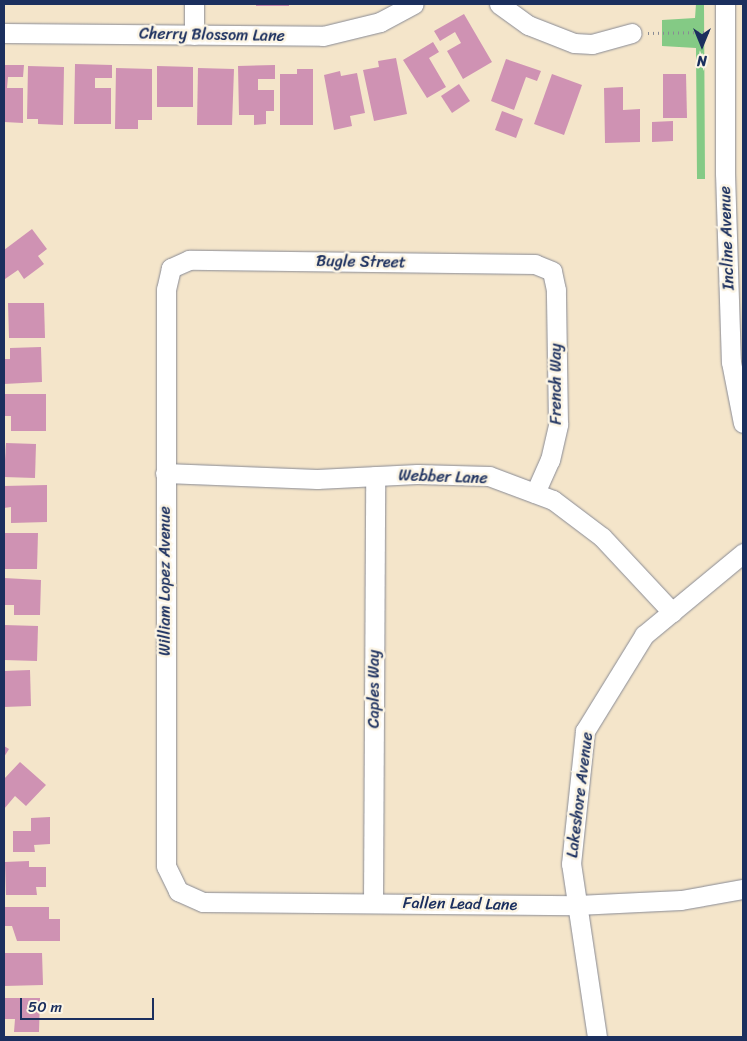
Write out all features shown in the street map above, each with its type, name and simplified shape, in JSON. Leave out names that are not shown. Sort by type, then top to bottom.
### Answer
[{"type":"street","points":[[194,4],[194,35]]},
{"type":"street","name":"Cherry Blossom Lane","points":[[4,33],[323,36],[380,22],[414,4]]},
{"type":"street","points":[[499,4],[528,25],[574,43],[592,44],[632,33]]},
{"type":"street","name":"Incline Avenue","points":[[725,4],[725,172],[731,362],[743,423]]},
{"type":"street","name":"Bugle Street","points":[[171,268],[189,260],[534,264],[552,271]]},
{"type":"street","name":"William Lopez Avenue","points":[[171,268],[166,289],[166,866],[178,892]]},
{"type":"street","name":"French Way","points":[[535,493],[550,460],[558,424],[556,290],[552,271]]},
{"type":"street","name":"Webber Lane","points":[[165,473],[317,478],[489,476],[553,500],[602,537],[672,612]]},
{"type":"street","name":"Caples Way","points":[[373,903],[376,476]]},
{"type":"street","name":"Lakeshore Avenue","points":[[597,1037],[571,864],[586,731],[644,635],[743,553]]},
{"type":"street","name":"Fallen Lead Lane","points":[[178,892],[203,902],[577,905],[681,900],[743,889]]},
{"type":"path","points":[[667,33],[725,32]]},
{"type":"green space","points":[[696,4],[704,4],[705,179],[697,179],[696,48],[662,46],[662,20],[695,18]]},
{"type":"building","points":[[256,4],[289,4],[289,6],[256,6]]},
{"type":"building","points":[[464,14],[492,62],[463,79],[447,51],[461,43],[455,32],[440,41],[434,31]]},
{"type":"building","points":[[433,42],[439,52],[429,58],[446,87],[427,98],[403,60]]},
{"type":"building","points":[[396,58],[407,114],[374,121],[363,70],[379,67],[378,61]]},
{"type":"building","points":[[506,59],[541,71],[537,81],[526,77],[514,110],[491,101]]},
{"type":"building","points":[[75,64],[112,65],[112,78],[95,78],[95,88],[111,88],[111,124],[74,124]]},
{"type":"building","points":[[4,65],[24,65],[23,77],[8,77],[7,88],[23,88],[23,123],[4,122]]},
{"type":"building","points":[[275,65],[275,79],[258,79],[258,90],[274,90],[274,111],[266,111],[266,124],[254,125],[254,115],[239,115],[238,66]]},
{"type":"building","points":[[28,66],[64,67],[63,125],[38,124],[38,119],[27,119]]},
{"type":"building","points":[[157,66],[193,67],[193,107],[157,107]]},
{"type":"building","points":[[116,68],[152,69],[152,120],[138,120],[138,129],[115,129]]},
{"type":"building","points":[[198,68],[234,69],[232,125],[197,125]]},
{"type":"building","points":[[297,69],[313,69],[313,125],[280,125],[280,74],[297,74]]},
{"type":"building","points":[[340,71],[341,76],[357,73],[365,113],[350,116],[352,126],[334,130],[324,75]]},
{"type":"building","points":[[552,74],[582,85],[564,135],[534,124]]},
{"type":"building","points":[[663,74],[686,74],[687,118],[663,118]]},
{"type":"building","points":[[459,84],[470,101],[452,113],[441,96]]},
{"type":"building","points":[[623,87],[623,110],[640,109],[640,142],[605,143],[604,88]]},
{"type":"building","points":[[502,111],[523,119],[516,138],[495,130]]},
{"type":"building","points":[[673,121],[673,141],[652,142],[652,122]]},
{"type":"building","points":[[32,229],[47,249],[38,256],[44,264],[24,279],[18,270],[5,279],[4,250]]},
{"type":"building","points":[[8,303],[44,303],[45,338],[9,338]]},
{"type":"building","points":[[41,347],[42,382],[4,384],[4,359],[10,359],[10,348]]},
{"type":"building","points":[[4,394],[46,394],[46,431],[11,431],[11,416],[4,416]]},
{"type":"building","points":[[6,443],[36,444],[35,478],[4,477]]},
{"type":"building","points":[[47,485],[47,522],[11,523],[11,507],[4,508],[4,486]]},
{"type":"building","points":[[4,533],[38,533],[37,569],[4,569]]},
{"type":"building","points":[[4,578],[41,580],[40,615],[14,615],[14,605],[4,605]]},
{"type":"building","points":[[4,625],[38,626],[37,661],[4,660]]},
{"type":"building","points":[[30,670],[31,706],[4,707],[4,671]]},
{"type":"building","points":[[4,746],[9,749],[4,757]]},
{"type":"building","points":[[20,762],[46,785],[26,806],[15,796],[4,809],[4,779]]},
{"type":"building","points":[[50,817],[50,844],[34,845],[35,852],[13,852],[13,831],[31,831],[31,818]]},
{"type":"building","points":[[29,861],[29,867],[46,867],[46,887],[36,887],[37,895],[6,895],[5,862]]},
{"type":"building","points":[[4,907],[49,907],[49,919],[60,919],[60,941],[17,941],[12,926],[4,926]]},
{"type":"building","points":[[4,953],[42,953],[43,985],[4,986]]},
{"type":"building","points":[[4,998],[40,998],[39,1032],[14,1032],[15,1019],[4,1019]]}]
